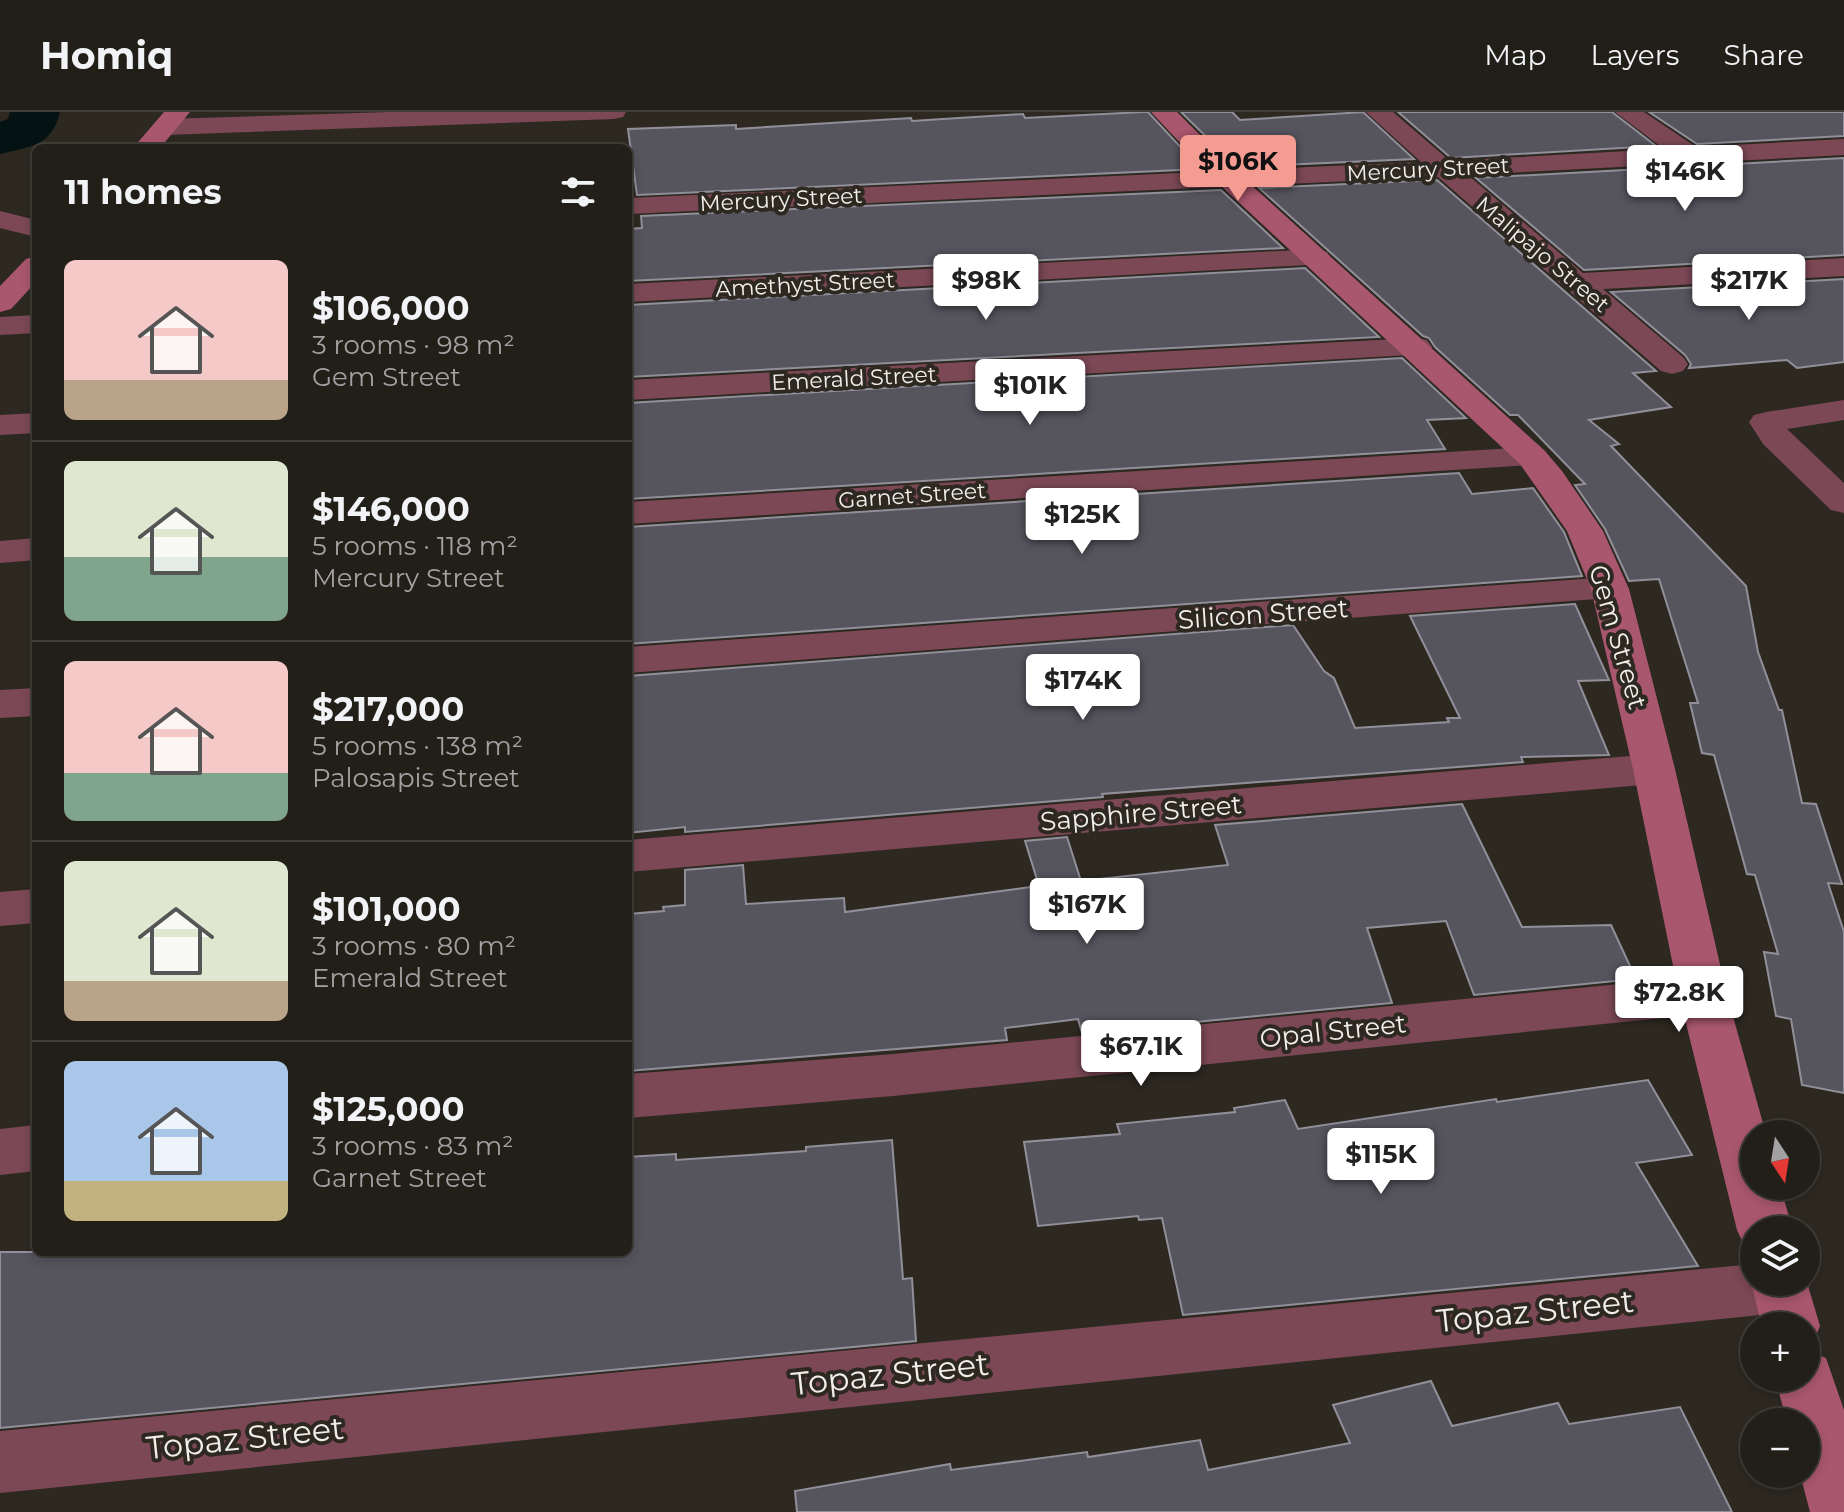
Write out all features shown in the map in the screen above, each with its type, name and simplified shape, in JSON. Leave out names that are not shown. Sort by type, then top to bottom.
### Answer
[{"type":"street","points":[[150,144],[172,119],[614,112]]},
{"type":"street","name":"Gem Street","points":[[1163,112],[1228,178],[1416,347],[1532,457],[1550,478],[1585,531],[1610,589],[1654,769],[1703,995],[1761,1216]]},
{"type":"street","name":"Malipajo Street","points":[[1378,112],[1672,364]]},
{"type":"street","points":[[1627,112],[1691,156]]},
{"type":"street","name":"Mercury Street","points":[[632,206],[1441,169],[1844,147]]},
{"type":"street","points":[[0,219],[32,228]]},
{"type":"street","name":"Amethyst Street","points":[[632,293],[1317,258]]},
{"type":"street","points":[[1579,282],[1844,267]]},
{"type":"street","points":[[0,303],[32,269]]},
{"type":"street","points":[[0,326],[32,324]]},
{"type":"street","name":"Emerald Street","points":[[632,390],[1416,347]]},
{"type":"street","points":[[1844,410],[1766,422],[1775,437],[1844,502]]},
{"type":"street","points":[[0,425],[32,423]]},
{"type":"street","name":"Garnet Street","points":[[632,513],[1532,457]]},
{"type":"street","points":[[0,552],[32,549]]},
{"type":"street","name":"Silicon Street","points":[[632,660],[1610,589]]},
{"type":"street","points":[[0,704],[32,702]]},
{"type":"street","name":"Sapphire Street","points":[[632,856],[1654,769]]},
{"type":"street","points":[[0,909],[32,906]]},
{"type":"street","name":"Opal Street","points":[[632,1096],[909,1073],[1703,995]]},
{"type":"street","points":[[0,1152],[32,1148]]},
{"type":"street","name":"Topaz Street","points":[[0,1462],[1784,1298]]},
{"type":"street","points":[[1809,1392],[1842,1512]]},
{"type":"building","points":[[1148,112],[1201,169],[637,195],[628,129],[736,125],[736,129],[1023,114],[1025,118]]},
{"type":"building","points":[[1181,112],[1232,112],[1240,120],[1363,112],[1414,159],[1237,167]]},
{"type":"building","points":[[1398,112],[1612,112],[1656,146],[1451,158]]},
{"type":"building","points":[[1649,112],[1844,112],[1844,136],[1697,144]]},
{"type":"building","points":[[1844,158],[1844,255],[1584,270],[1476,178]]},
{"type":"building","points":[[1437,180],[1656,371],[1633,373],[1671,407],[1589,420],[1619,444],[1611,446],[1746,586],[1758,652],[1779,710],[1782,710],[1802,803],[1816,804],[1842,884],[1828,883],[1844,932],[1844,1093],[1802,1085],[1791,1019],[1776,1016],[1764,952],[1778,954],[1755,875],[1747,874],[1714,755],[1702,753],[1690,703],[1698,703],[1659,579],[1629,581],[1605,529],[1575,485],[1585,484],[1518,415],[1510,415],[1429,338],[1423,336],[1259,188]]},
{"type":"building","points":[[1221,190],[1283,248],[632,281],[632,229],[642,228],[641,216]]},
{"type":"building","points":[[1305,268],[1379,337],[632,377],[632,305]]},
{"type":"building","points":[[1844,279],[1844,362],[1797,368],[1787,360],[1689,368],[1691,364],[1685,355],[1611,292]]},
{"type":"building","points":[[1402,358],[1466,418],[1427,420],[1445,449],[632,499],[632,403]]},
{"type":"building","points":[[1459,473],[1472,494],[1533,488],[1564,532],[1582,576],[632,644],[632,527]]},
{"type":"building","points":[[1575,604],[1609,680],[1578,681],[1609,755],[1521,757],[1523,762],[1102,794],[1103,797],[685,832],[685,827],[632,833],[632,676],[1293,625],[1324,671],[1334,678],[1355,728],[1449,722],[1447,718],[1460,718],[1410,616]]},
{"type":"building","points":[[1462,804],[1522,927],[1611,925],[1636,979],[1474,995],[1446,921],[1367,928],[1392,1003],[1082,1033],[1078,1019],[1005,1028],[1007,1040],[632,1071],[632,914],[664,911],[663,907],[685,905],[685,870],[743,865],[746,904],[844,898],[845,912],[1039,886],[1025,841],[1067,837],[1081,881],[1228,865],[1215,825]]},
{"type":"building","points":[[1648,1080],[1692,1155],[1636,1163],[1698,1266],[1183,1315],[1162,1218],[1139,1220],[1138,1216],[1038,1226],[1024,1142],[1120,1134],[1117,1124],[1235,1112],[1234,1108],[1285,1100],[1298,1129]]},
{"type":"building","points":[[892,1140],[903,1279],[912,1278],[916,1341],[0,1428],[0,1252],[32,1252],[32,1256],[632,1256],[632,1157],[676,1154],[676,1160],[806,1151],[806,1147]]},
{"type":"building","points":[[1431,1381],[1452,1426],[1558,1403],[1569,1424],[1680,1407],[1732,1512],[797,1512],[795,1491],[950,1464],[951,1470],[1087,1452],[1088,1457],[1200,1440],[1208,1470],[1350,1443],[1333,1405]]},
{"type":"waterway","points":[[0,139],[31,128],[35,112]]}]
